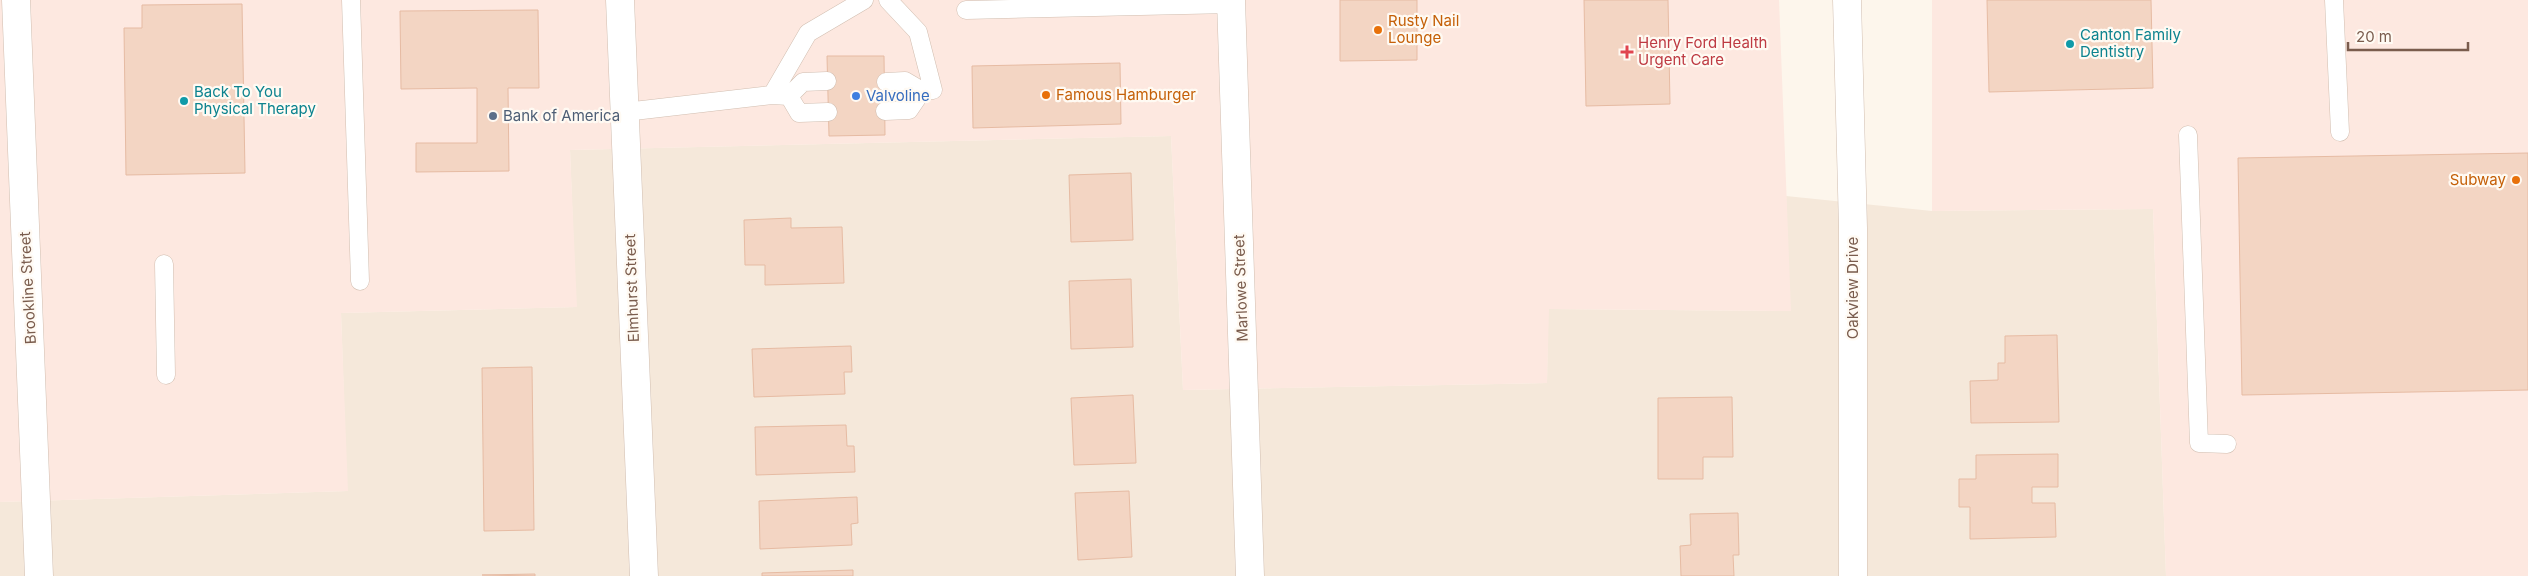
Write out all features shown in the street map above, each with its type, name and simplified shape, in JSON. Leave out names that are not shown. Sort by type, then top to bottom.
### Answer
[{"type":"street","name":"Brookline Street","points":[[16,0],[39,576]]},
{"type":"street","name":"Elmhurst Street","points":[[620,0],[644,576]]},
{"type":"street","name":"Oakview Drive","points":[[1847,0],[1854,228],[1853,576]]},
{"type":"street","name":"Marlowe Street","points":[[1231,2],[1250,576]]},
{"type":"lane","points":[[351,0],[360,281]]},
{"type":"lane","points":[[781,96],[808,33],[864,0]]},
{"type":"lane","points":[[886,82],[905,81],[922,91],[933,90],[918,32],[888,0]]},
{"type":"lane","points":[[2334,0],[2340,132]]},
{"type":"lane","points":[[966,10],[1231,2]]},
{"type":"lane","points":[[624,112],[781,96],[803,82],[827,81]]},
{"type":"lane","points":[[885,111],[909,110],[922,91]]},
{"type":"lane","points":[[781,96],[799,113],[828,112]]},
{"type":"lane","points":[[2188,135],[2199,443],[2227,444]]},
{"type":"lane","points":[[164,264],[166,375]]},
{"type":"shaded area","points":[[0,0],[1779,0],[1791,311],[1549,309],[1547,383],[1183,390],[1171,136],[570,150],[577,307],[341,313],[348,491],[0,502]]},
{"type":"shaded area","points":[[1932,0],[2528,0],[2528,576],[2166,576],[2153,209],[1932,211]]},
{"type":"shaded area","points":[[1171,136],[1183,390],[1547,383],[1548,309],[1790,311],[1786,196],[1932,211],[2153,209],[2166,576],[0,576],[0,502],[347,491],[341,313],[576,307],[570,150]]},
{"type":"building","name":"Rusty Nail Lounge","points":[[1340,0],[1417,0],[1417,60],[1340,61]]},
{"type":"building","name":"Henry Ford Health Urgent Care","points":[[1584,0],[1668,0],[1670,104],[1586,106]]},
{"type":"building","name":"Canton Family Dentistry","points":[[1987,0],[2151,0],[2153,88],[1989,92]]},
{"type":"building","name":"Back To You Physical Therapy","points":[[242,4],[245,173],[126,175],[124,28],[142,28],[142,5]]},
{"type":"building","name":"Bank of America","points":[[538,10],[539,88],[508,88],[509,171],[416,172],[416,143],[477,143],[477,88],[401,89],[400,11]]},
{"type":"building","name":"Valvoline","points":[[827,56],[884,56],[885,135],[829,136]]},
{"type":"building","name":"Famous Hamburger","points":[[1120,63],[1121,124],[973,128],[972,66]]},
{"type":"building","points":[[2528,153],[2528,390],[2242,395],[2238,158]]},
{"type":"building","points":[[1131,173],[1133,240],[1071,242],[1069,175]]},
{"type":"building","points":[[791,218],[791,228],[842,227],[844,283],[765,285],[765,265],[745,265],[744,220]]},
{"type":"building","points":[[1131,279],[1133,347],[1071,349],[1069,281]]},
{"type":"building","points":[[2057,335],[2059,422],[1971,423],[1970,381],[1998,380],[1998,363],[2005,363],[2005,336]]},
{"type":"building","points":[[851,346],[852,372],[844,372],[845,394],[754,397],[752,349]]},
{"type":"building","points":[[532,367],[534,530],[484,531],[482,368]]},
{"type":"building","points":[[1133,395],[1136,463],[1074,465],[1071,398]]},
{"type":"building","points":[[1732,397],[1733,457],[1703,457],[1703,479],[1658,479],[1658,398]]},
{"type":"building","points":[[846,425],[847,446],[854,446],[855,472],[756,475],[755,427]]},
{"type":"building","points":[[2058,454],[2058,487],[2032,487],[2032,503],[2055,503],[2056,537],[1970,539],[1970,507],[1959,507],[1959,479],[1976,479],[1976,455]]},
{"type":"building","points":[[1129,491],[1132,557],[1078,560],[1075,493]]},
{"type":"building","points":[[857,497],[858,523],[851,524],[852,545],[760,549],[759,501]]},
{"type":"building","points":[[1738,513],[1739,555],[1733,555],[1734,576],[1681,576],[1680,546],[1691,545],[1690,514]]},
{"type":"building","points":[[853,570],[853,576],[762,576],[762,573]]},
{"type":"building","points":[[535,574],[535,576],[482,575]]},
{"type":"place","name":"Rusty Nail Lounge","points":[[1378,30]]},
{"type":"place","name":"Canton Family Dentistry","points":[[2070,44]]},
{"type":"place","name":"Henry Ford Health Urgent Care","points":[[1627,52]]},
{"type":"place","name":"Famous Hamburger","points":[[1046,95]]},
{"type":"place","name":"Valvoline","points":[[856,96]]},
{"type":"place","name":"Back To You Physical Therapy","points":[[184,101]]},
{"type":"place","name":"Bank of America","points":[[493,116]]},
{"type":"place","name":"Subway","points":[[2516,180]]}]
